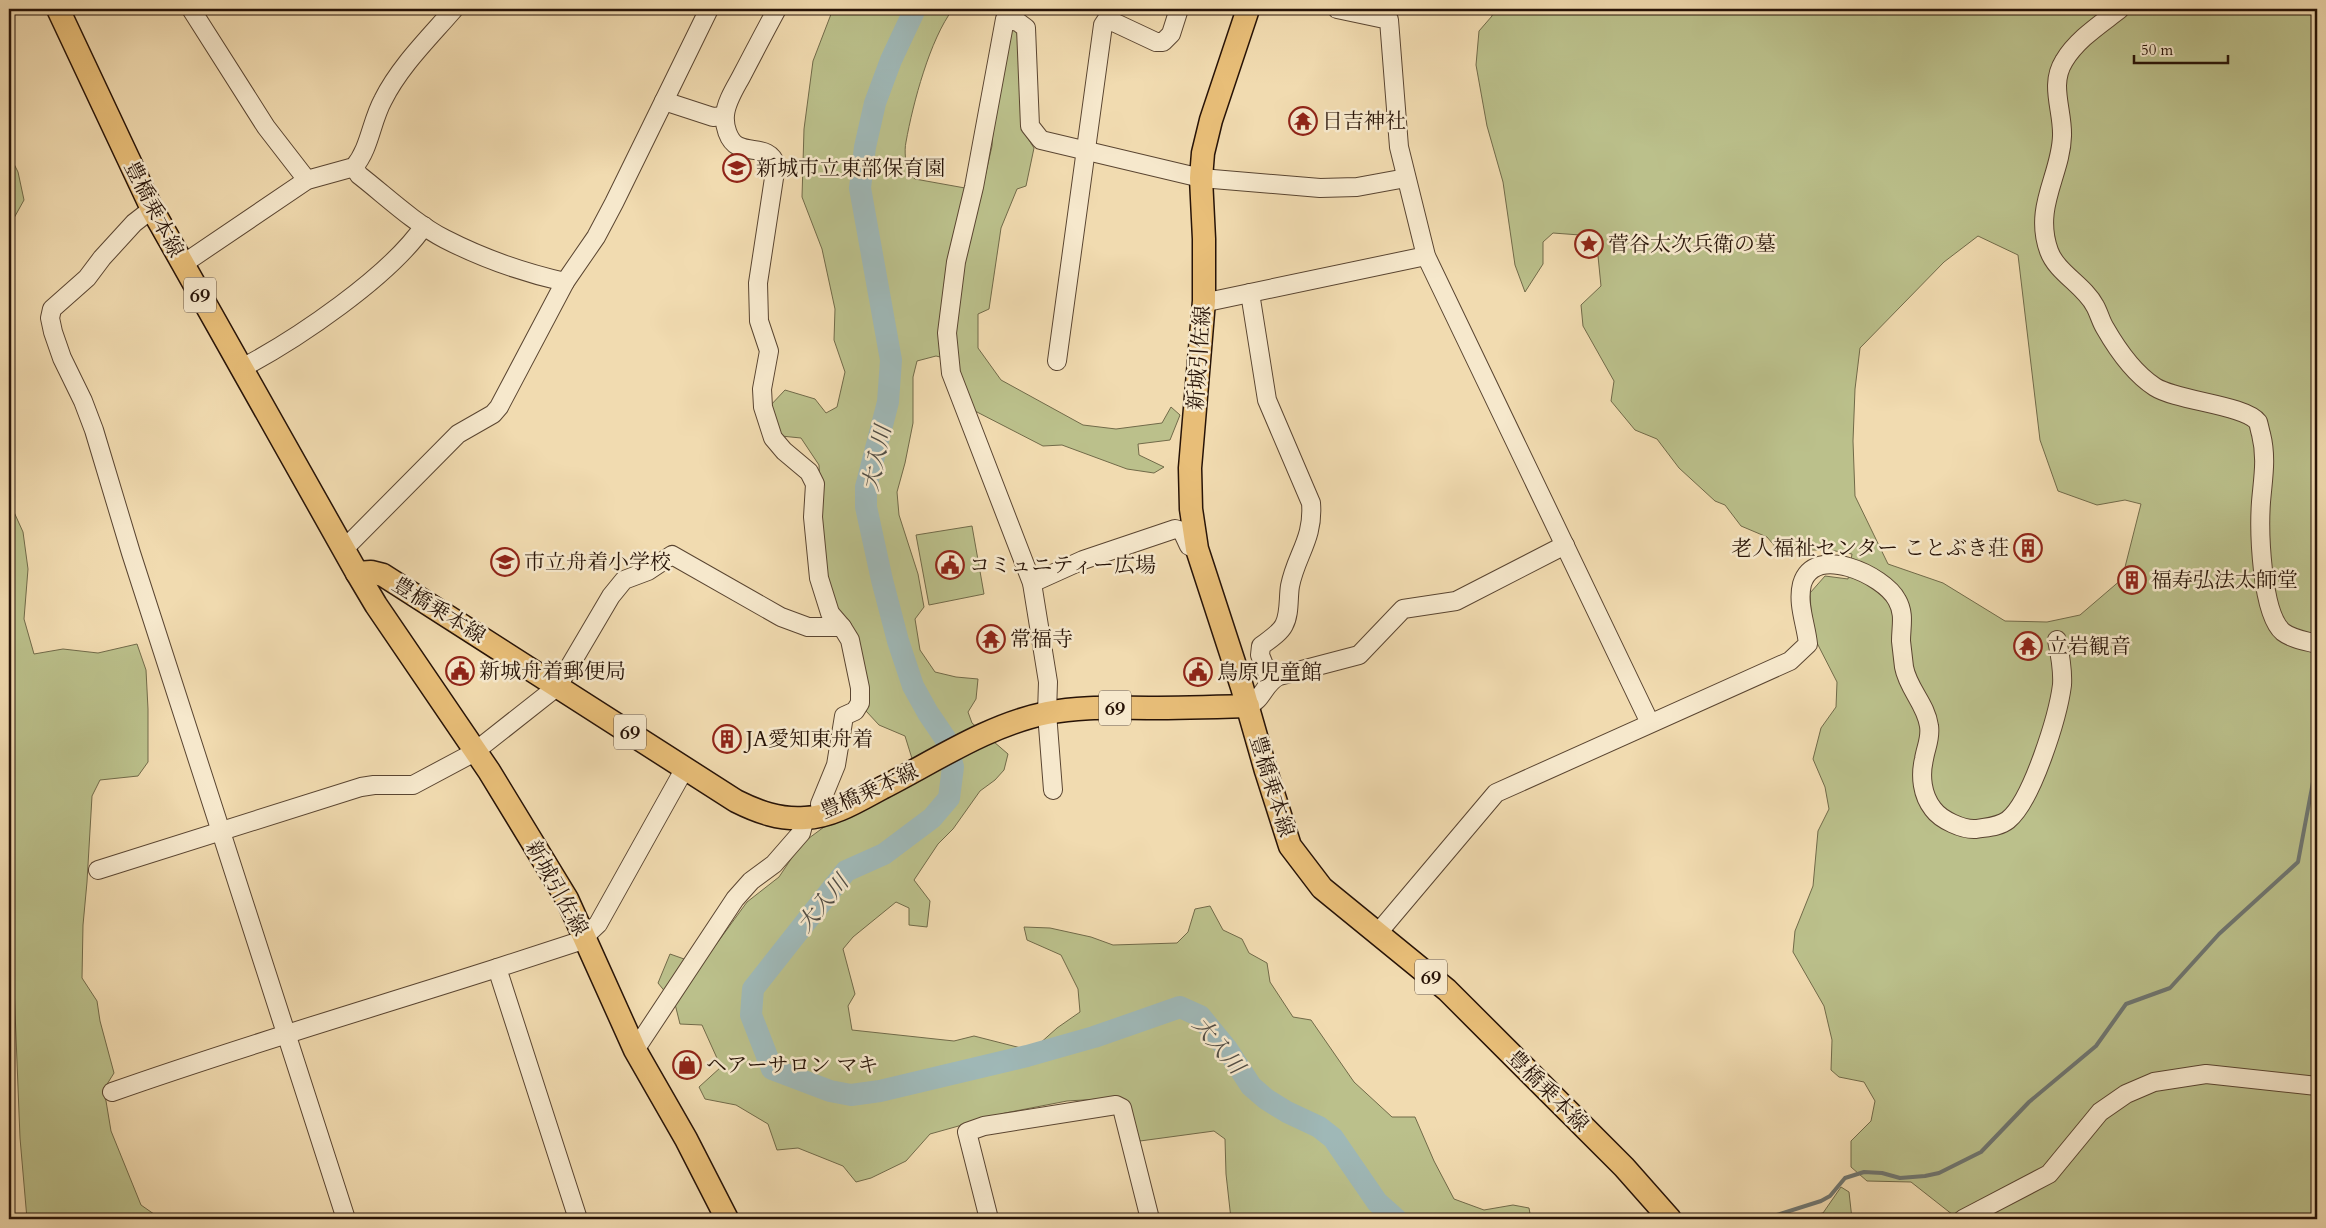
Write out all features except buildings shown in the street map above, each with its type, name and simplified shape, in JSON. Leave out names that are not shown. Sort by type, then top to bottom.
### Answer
[{"type":"main road","name":"豊橋乗本線","points":[[58,9],[152,209],[357,573],[371,572],[384,575],[753,810],[779,817],[813,817],[848,806],[986,734],[1011,723],[1047,713],[1087,707],[1200,708],[1248,706],[1290,846],[1322,888],[1447,990],[1624,1167],[1670,1219]]},
{"type":"main road","name":"新城引佐線","points":[[1248,9],[1211,120],[1203,153],[1201,178],[1204,239],[1204,301],[1190,468],[1191,509],[1197,549],[1248,706]]},
{"type":"main road","name":"新城引佐線","points":[[357,573],[376,605],[475,751],[568,899],[635,1050],[686,1139],[727,1219]]},
{"type":"street","points":[[191,9],[266,127],[307,180]]},
{"type":"street","points":[[183,264],[307,180],[354,167],[367,145],[382,101],[398,74],[454,9]]},
{"type":"street","points":[[344,550],[458,434],[494,414],[565,282],[596,237],[710,9]]},
{"type":"street","points":[[635,1050],[735,899],[751,881],[774,864],[813,817],[836,765],[844,716],[855,711],[860,703],[860,688],[850,640],[830,613],[818,578],[813,516],[815,484],[809,472],[784,451],[773,438],[763,407],[762,389],[769,351],[759,320],[757,304],[758,283],[776,165],[774,158],[766,152],[737,146],[731,140],[724,116],[732,94],[777,9]]},
{"type":"street","points":[[1057,361],[1067,275],[1087,152],[1103,25],[1107,19],[1156,42],[1163,42],[1171,34],[1179,9]]},
{"type":"street","points":[[1337,9],[1389,20],[1399,147],[1426,256],[1650,724]]},
{"type":"street","points":[[2120,9],[2081,39],[2064,61],[2057,79],[2056,89],[2062,136],[2058,162],[2048,190],[2044,221],[2049,251],[2058,265],[2086,291],[2104,328],[2132,366],[2156,387],[2190,399],[2247,414],[2258,423],[2264,448],[2265,476],[2261,503],[2263,573],[2270,609],[2282,631],[2292,637],[2317,644]]},
{"type":"street","points":[[1053,790],[1047,713],[1048,682],[1032,583],[951,372],[947,333],[956,262],[974,187],[1005,20],[1018,22],[1026,28],[1030,126],[1041,140],[1201,178],[1320,188],[1357,187],[1406,178]]},
{"type":"street","points":[[664,101],[713,117],[724,116]]},
{"type":"street","points":[[354,167],[359,175],[424,226],[444,239],[541,277],[565,282]]},
{"type":"street","points":[[152,209],[115,244],[87,278],[52,309],[50,318],[62,358],[83,401],[94,430],[131,553],[346,1219]]},
{"type":"street","points":[[242,368],[289,340],[344,302],[413,242],[424,226]]},
{"type":"street","points":[[1204,301],[1212,301],[1426,256]]},
{"type":"street","points":[[1250,293],[1267,400],[1311,503],[1312,515],[1310,531],[1290,584],[1286,620],[1283,627],[1262,646],[1260,655],[1270,680]]},
{"type":"street","points":[[1032,583],[1083,560],[1175,529],[1182,531],[1189,546],[1197,549]]},
{"type":"street","points":[[1248,706],[1256,703],[1270,680],[1358,655],[1403,609],[1456,601],[1565,545]]},
{"type":"street","points":[[98,870],[361,787],[374,785],[413,786],[475,751],[558,686],[611,596],[624,580],[648,571],[672,556],[679,558],[781,617],[808,626],[842,627]]},
{"type":"street","points":[[1377,934],[1496,793],[1790,661],[1800,653],[1808,644],[1807,627],[1800,601],[1802,584],[1808,571],[1820,565],[1838,564],[1856,570],[1885,585],[1897,599],[1902,611],[1901,640],[1905,669],[1910,685],[1926,714],[1930,727],[1930,739],[1924,759],[1922,777],[1925,796],[1934,810],[1954,824],[1970,830],[1994,826],[2006,821],[2016,813],[2034,779],[2045,749],[2062,684],[2057,640]]},
{"type":"street","points":[[112,1092],[220,1054],[287,1036],[497,968],[585,937],[598,924],[685,768]]},
{"type":"street","points":[[497,968],[578,1219]]},
{"type":"street","points":[[1962,1219],[2049,1174],[2100,1112],[2126,1094],[2154,1082],[2206,1074],[2317,1086]]},
{"type":"street","points":[[989,1219],[966,1132],[984,1126],[1116,1105],[1122,1108],[1150,1219]]},
{"type":"green space","points":[[833,9],[953,9],[937,37],[924,72],[909,126],[905,157],[907,172],[915,179],[965,188],[984,181],[992,146],[994,113],[1011,29],[1020,31],[1027,137],[1034,148],[1026,186],[1017,189],[1001,228],[989,309],[978,314],[978,348],[1001,380],[1083,425],[1116,429],[1162,423],[1171,407],[1180,415],[1170,440],[1138,444],[1139,455],[1164,467],[1154,473],[1127,469],[1062,445],[1043,446],[975,411],[953,360],[936,356],[917,361],[913,377],[913,423],[897,492],[899,515],[918,574],[924,607],[915,619],[920,650],[935,672],[956,677],[978,679],[976,699],[968,712],[972,723],[1008,754],[1004,770],[995,780],[980,791],[953,829],[938,844],[914,880],[930,901],[927,927],[909,925],[909,908],[896,902],[853,937],[843,949],[855,994],[848,1006],[852,1030],[954,1041],[974,1036],[1021,1048],[1038,1045],[1057,1028],[1080,1012],[1078,989],[1061,955],[1027,940],[1024,927],[1050,928],[1091,937],[1113,945],[1177,943],[1188,932],[1195,909],[1210,906],[1223,930],[1242,939],[1249,953],[1267,963],[1270,982],[1293,1017],[1311,1020],[1354,1082],[1392,1117],[1415,1117],[1434,1161],[1454,1199],[1484,1210],[1513,1205],[1529,1208],[1531,1219],[1231,1219],[1226,1174],[1225,1139],[1214,1131],[1140,1141],[1131,1113],[1116,1098],[1067,1101],[1005,1113],[930,1134],[906,1161],[871,1178],[856,1182],[843,1166],[798,1148],[777,1150],[768,1124],[736,1105],[705,1099],[699,1087],[721,1067],[702,1025],[680,1024],[675,1004],[658,983],[670,954],[701,965],[747,902],[779,877],[801,844],[824,827],[919,781],[905,736],[879,725],[866,711],[867,690],[824,583],[819,465],[801,438],[781,436],[769,407],[785,390],[815,399],[826,413],[837,407],[845,372],[834,340],[835,309],[822,249],[802,197],[804,129],[813,61]]},
{"type":"green space","points":[[1493,9],[2317,9],[2317,1219],[1953,1219],[1953,1215],[1911,1182],[1867,1181],[1851,1167],[1851,1141],[1871,1121],[1875,1101],[1864,1082],[1839,1077],[1831,1070],[1832,1040],[1824,1006],[1793,952],[1795,931],[1813,886],[1818,831],[1829,809],[1825,787],[1813,759],[1821,728],[1836,707],[1837,682],[1816,641],[1810,593],[1825,576],[1848,579],[1852,554],[1830,550],[1778,550],[1767,537],[1741,526],[1725,505],[1715,501],[1679,468],[1657,439],[1635,430],[1611,401],[1614,381],[1583,326],[1581,305],[1601,286],[1598,256],[1580,235],[1553,233],[1543,242],[1543,264],[1525,292],[1515,265],[1503,182],[1487,126],[1476,65],[1479,31],[1492,16]],"holes":[[[1978,236],[2018,255],[2040,440],[2058,491],[2097,505],[2125,500],[2141,504],[2122,579],[2080,615],[2047,622],[2005,621],[1943,583],[1888,564],[1855,496],[1853,441],[1855,389],[1860,348],[1944,262]]]},
{"type":"green space","points":[[9,154],[18,172],[24,200],[9,227]]},
{"type":"green space","points":[[9,268],[14,315],[9,362]]},
{"type":"green space","points":[[9,501],[23,532],[28,569],[24,619],[34,654],[63,649],[98,653],[137,644],[146,670],[148,762],[138,776],[100,780],[92,796],[83,925],[82,978],[97,1001],[100,1021],[114,1073],[104,1089],[111,1131],[141,1205],[161,1219],[27,1219],[20,1138],[9,892]]},
{"type":"green space","name":"コミュニティー広場","points":[[972,526],[984,594],[929,605],[916,535]]},
{"type":"green space","points":[[1841,1187],[1849,1192],[1852,1219],[1791,1219],[1823,1213]]},
{"type":"waterway","name":"大入川","points":[[915,9],[891,60],[875,103],[865,147],[860,188],[891,360],[888,402],[866,487],[866,507],[898,641],[913,686],[945,738],[953,767],[949,798],[932,818],[884,854],[846,871],[753,989],[751,1015],[772,1069],[830,1091],[851,1095],[880,1091],[1027,1056],[1094,1037],[1180,1007],[1200,1016],[1227,1049],[1251,1086],[1266,1099],[1287,1112],[1319,1127],[1333,1138],[1377,1202],[1396,1219]]},
{"type":"waterway","points":[[1776,1219],[1777,1215],[1821,1201],[1830,1196],[1845,1178],[1864,1172],[1882,1173],[1900,1178],[1925,1176],[1939,1173],[1981,1152],[2029,1102],[2096,1046],[2126,1004],[2170,988],[2219,934],[2298,862],[2313,782],[2317,776]]},
{"type":"place","name":"日吉神社","points":[[1303,121]]},
{"type":"place","name":"新城市立東部保育園","points":[[737,168]]},
{"type":"place","name":"菅谷太次兵衛の墓","points":[[1589,244]]},
{"type":"place","name":"老人福祉センター ことぶき荘","points":[[2028,548]]},
{"type":"place","name":"市立舟着小学校","points":[[505,562]]},
{"type":"place","name":"コミュニティー広場","points":[[950,565]]},
{"type":"place","name":"福寿弘法太師堂","points":[[2132,580]]},
{"type":"place","name":"常福寺","points":[[991,639]]},
{"type":"place","name":"立岩観音","points":[[2028,646]]},
{"type":"place","name":"新城舟着郵便局","points":[[460,671]]},
{"type":"place","name":"鳥原児童館","points":[[1198,672]]},
{"type":"place","name":"JA愛知東舟着","points":[[727,739]]},
{"type":"place","name":"ヘアーサロン マキ","points":[[687,1065]]}]
